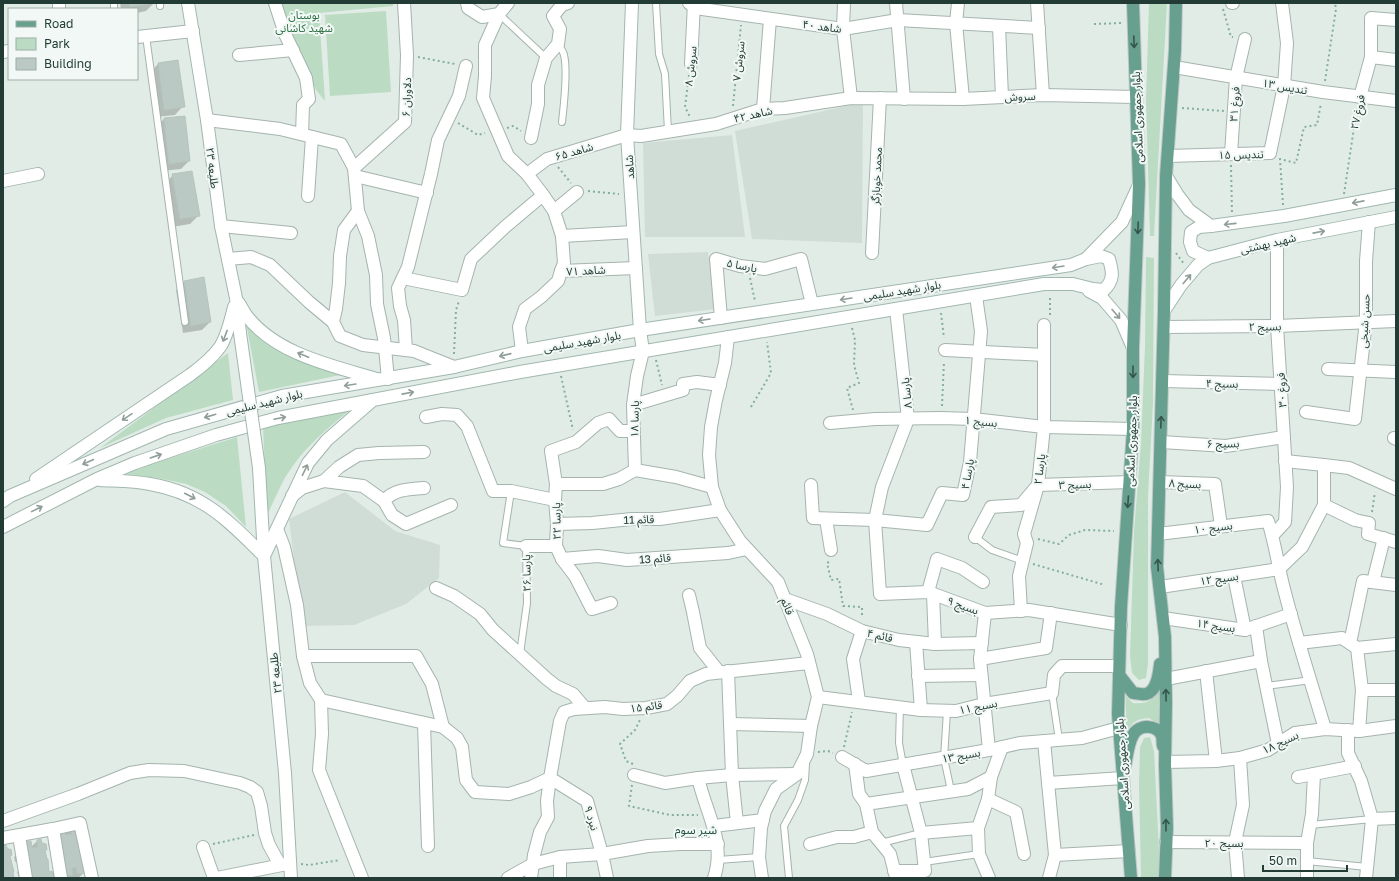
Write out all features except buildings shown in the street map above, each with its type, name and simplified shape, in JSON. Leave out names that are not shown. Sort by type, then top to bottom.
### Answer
[{"type":"main road","name":"بلوار جمهوری اسلامی","points":[[1131,878],[1118,714],[1120,625],[1133,429],[1133,348],[1139,184],[1133,3]]},
{"type":"main road","points":[[1165,878],[1165,637],[1157,567],[1163,381],[1166,176],[1174,68],[1176,3]]},
{"type":"main road","points":[[1119,671],[1133,692],[1145,694],[1153,690],[1158,678],[1165,637]]},
{"type":"main road","points":[[1123,778],[1132,736],[1142,727],[1148,726],[1154,728],[1162,736],[1165,764]]},
{"type":"street","name":"طلیعه ۲۳","points":[[188,3],[207,120],[221,226],[236,298],[259,468],[264,556],[285,773],[285,864],[291,878]]},
{"type":"street","points":[[275,3],[285,34],[306,78],[309,99],[303,105],[307,136],[308,196]]},
{"type":"street","name":"دلاوران ۶","points":[[355,172],[405,122],[407,55],[404,3]]},
{"type":"street","points":[[467,3],[468,8],[482,17],[499,14]]},
{"type":"street","points":[[508,3],[499,14],[485,45],[483,98],[508,156],[526,174],[554,211],[562,236],[564,263],[561,271]]},
{"type":"street","points":[[531,138],[538,104],[538,85],[546,58],[558,44],[560,29],[553,16],[562,5],[568,3]]},
{"type":"street","name":"شاهد","points":[[632,3],[627,135],[640,330],[649,350]]},
{"type":"street","points":[[844,3],[843,29],[851,98]]},
{"type":"street","points":[[896,3],[904,99]]},
{"type":"street","points":[[958,3],[956,23],[963,99]]},
{"type":"street","points":[[1037,3],[1043,95]]},
{"type":"street","name":"تندیس ۱۵","points":[[1168,156],[1231,154],[1275,156],[1284,86],[1287,43],[1282,3]]},
{"type":"street","name":"شاهد ۴۰","points":[[693,5],[743,9],[770,19],[843,29],[898,20],[1038,28]]},
{"type":"street","name":"سروش ۸","points":[[690,64],[693,5]]},
{"type":"street","name":"فروغ ۲۷","points":[[1360,97],[1370,57],[1371,18],[1396,20]]},
{"type":"street","points":[[763,109],[770,19]]},
{"type":"street","points":[[999,26],[1002,97]]},
{"type":"street","points":[[141,36],[193,31]]},
{"type":"street","name":"فروغ ۳۱","points":[[1231,154],[1236,78],[1245,39]]},
{"type":"street","points":[[239,55],[293,50]]},
{"type":"street","points":[[1370,57],[1396,60]]},
{"type":"street","points":[[406,350],[404,320],[400,306],[398,288],[408,267],[427,193],[438,140],[459,96],[466,66]]},
{"type":"street","name":"تندیس ۱۳","points":[[1174,68],[1323,92],[1396,101]]},
{"type":"street","name":"سروش","points":[[904,99],[963,99],[1043,95],[1136,96]]},
{"type":"street","name":"شاهد ۴۲","points":[[627,135],[641,136],[716,124],[763,109],[785,108],[851,98],[904,99]]},
{"type":"street","name":"محمد خوبازگر","points":[[872,253],[880,98]]},
{"type":"street","points":[[207,120],[280,128],[341,144],[355,172],[358,210],[368,236],[376,275],[377,304],[385,348],[384,379],[315,360],[284,346],[262,332],[246,315],[236,298]]},
{"type":"street","name":"شاهد ۶۵","points":[[526,174],[547,158],[627,135]]},
{"type":"street","points":[[355,172],[427,193]]},
{"type":"street","points":[[3,181],[38,174]]},
{"type":"street","points":[[1166,176],[1189,210],[1211,226]]},
{"type":"street","name":"بلوار شهید سلیمی","points":[[6,499],[166,429],[282,396],[454,367],[522,351],[640,330],[1071,265],[1086,259],[1122,222],[1139,184]]},
{"type":"street","points":[[554,211],[577,192]]},
{"type":"street","points":[[403,278],[462,290],[471,259],[505,226],[543,195]]},
{"type":"street","name":"شهید بهشتی","points":[[1208,258],[1193,251],[1190,242],[1191,232],[1199,227],[1233,224],[1284,216],[1396,195]]},
{"type":"street","points":[[333,322],[336,309],[340,256],[344,230],[358,210]]},
{"type":"street","name":"شهید بهشتی","points":[[1164,311],[1198,265],[1208,258],[1277,240],[1396,217]]},
{"type":"street","name":"حسن شیخی","points":[[1306,412],[1355,419],[1366,321],[1366,260],[1368,222]]},
{"type":"street","points":[[221,226],[291,233]]},
{"type":"street","points":[[562,236],[633,232]]},
{"type":"street","name":"فروغ ۳۰","points":[[1273,536],[1285,522],[1287,487],[1277,326],[1277,240]]},
{"type":"street","points":[[1073,284],[1104,290],[1110,283],[1112,270],[1109,259],[1101,256],[1086,259]]},
{"type":"street","points":[[228,259],[251,257],[270,265],[309,302],[333,322],[340,336],[362,345],[414,351],[454,367]]},
{"type":"street","name":"پارسا ۵","points":[[721,318],[716,259],[748,267],[765,269],[801,259],[812,304]]},
{"type":"street","name":"شاهد ۷۱","points":[[522,351],[519,327],[525,309],[541,297],[558,281],[561,271],[636,268]]},
{"type":"street","name":"بلوار شهید سلیمی","points":[[3,527],[97,479],[136,463],[216,435],[278,418],[559,365],[766,330],[1051,284],[1073,284]]},
{"type":"street","points":[[1073,284],[1102,298],[1121,320],[1133,348]]},
{"type":"street","name":"پارسا ۴","points":[[810,485],[813,518],[874,520],[927,526],[942,493],[963,495],[970,462],[981,331],[976,296]]},
{"type":"street","points":[[6,499],[190,375],[205,363],[221,346],[231,322],[236,298]]},
{"type":"street","name":"پارسا ۸","points":[[874,520],[882,487],[908,419],[896,309]]},
{"type":"street","name":"بسیج ۲","points":[[1164,327],[1277,326],[1366,321],[1396,321]]},
{"type":"street","name":"پارسا ۲","points":[[1021,611],[1019,576],[1027,543],[1024,534],[1038,486],[1044,427],[1044,325]]},
{"type":"street","name":"قائم","points":[[728,337],[725,363],[711,427],[710,455],[712,487],[720,510],[740,541],[778,582],[809,663],[818,697],[811,726],[807,754],[797,774],[776,789],[765,811],[761,828],[759,857],[762,878]]},
{"type":"street","name":"پارسا ۱۸","points":[[635,470],[633,405],[637,376],[649,350]]},
{"type":"street","points":[[945,350],[1044,355]]},
{"type":"street","points":[[1328,369],[1396,372]]},
{"type":"street","name":"بسیج ۴","points":[[1163,381],[1281,384]]},
{"type":"street","points":[[633,405],[682,390],[683,384],[697,382],[720,384]]},
{"type":"street","points":[[97,479],[148,483],[164,486],[187,494],[216,511],[264,556],[308,463],[322,446],[373,400]]},
{"type":"street","points":[[426,417],[442,414],[457,415],[467,426],[492,491],[511,491],[555,500]]},
{"type":"street","points":[[576,442],[598,423],[609,419],[620,431],[634,431]]},
{"type":"street","name":"بسیج ۱","points":[[830,423],[908,419],[973,419],[1044,427],[1133,429]]},
{"type":"street","name":"بسیج ۶","points":[[1161,442],[1226,446],[1284,437]]},
{"type":"street","name":"پارسا ۲۲","points":[[576,442],[550,451],[556,484],[556,546],[562,559],[575,576],[592,609],[611,603]]},
{"type":"street","points":[[324,481],[339,467],[358,455],[424,452]]},
{"type":"street","points":[[1285,461],[1324,464],[1349,468],[1396,489]]},
{"type":"street","points":[[1279,569],[1302,548],[1324,505],[1324,464]]},
{"type":"street","points":[[556,484],[603,484],[619,479],[635,470],[676,477],[712,487]]},
{"type":"street","points":[[292,496],[302,488],[324,481],[363,486],[384,501],[392,515],[406,524],[451,505]]},
{"type":"street","name":"بسیج ۳","points":[[1038,486],[1130,482]]},
{"type":"street","name":"بسیج ۸","points":[[1160,482],[1215,484],[1221,526]]},
{"type":"street","points":[[975,537],[991,507],[1021,504],[1038,486]]},
{"type":"street","points":[[384,501],[388,496],[405,489],[424,488]]},
{"type":"street","points":[[1324,505],[1355,520],[1370,523],[1368,534],[1396,542]]},
{"type":"street","name":"قائم 11","points":[[557,524],[632,519],[660,519],[720,510]]},
{"type":"street","points":[[826,518],[831,550]]},
{"type":"street","name":"بسیج ۹","points":[[874,520],[880,594],[931,593],[985,613],[1029,610],[1120,625]]},
{"type":"street","name":"بسیج ۱۰","points":[[1158,534],[1268,521],[1273,536]]},
{"type":"street","points":[[277,529],[284,546],[297,604],[303,656],[310,683],[321,700],[322,734],[319,770],[362,878]]},
{"type":"street","points":[[1273,536],[1279,569],[1291,614],[1325,729]]},
{"type":"street","points":[[1373,582],[1384,538]]},
{"type":"street","points":[[526,546],[556,546]]},
{"type":"street","name":"قائم 13","points":[[562,559],[598,556],[627,560],[728,553],[747,549]]},
{"type":"street","points":[[935,644],[931,593],[937,559],[962,568],[983,582]]},
{"type":"street","name":"بسیج ۱۲","points":[[1160,587],[1279,569]]},
{"type":"street","points":[[1234,576],[1260,661],[1278,744]]},
{"type":"street","points":[[1366,873],[1372,819],[1361,781],[1348,753],[1362,690],[1354,646],[1364,581],[1396,585]]},
{"type":"street","points":[[436,588],[454,596],[480,614],[493,630],[556,686],[573,694],[585,708]]},
{"type":"street","points":[[688,595],[694,612],[700,648],[723,672],[730,724],[732,775],[737,823]]},
{"type":"street","name":"قائم ۴","points":[[785,599],[827,614],[862,631],[899,640],[935,644],[982,643]]},
{"type":"street","points":[[985,613],[980,659],[989,750]]},
{"type":"street","points":[[980,659],[1046,648],[1051,613]]},
{"type":"street","name":"بسیج ۱۴","points":[[1163,618],[1251,628],[1291,614]]},
{"type":"street","points":[[856,701],[853,659],[862,631]]},
{"type":"street","points":[[1299,643],[1342,638],[1354,646],[1396,644]]},
{"type":"street","points":[[916,642],[921,710]]},
{"type":"street","points":[[303,656],[416,656],[432,684],[443,727]]},
{"type":"street","points":[[1166,679],[1260,661]]},
{"type":"street","name":"قائم ۱۵","points":[[550,778],[560,721],[564,712],[585,708],[605,707],[623,709],[646,708],[667,704],[677,696],[690,681],[706,674],[809,663]]},
{"type":"street","points":[[1052,693],[1054,675],[1062,666],[1119,671]]},
{"type":"street","points":[[1206,671],[1216,761]]},
{"type":"street","points":[[918,676],[981,675]]},
{"type":"street","points":[[1362,690],[1396,690]]},
{"type":"street","name":"بسیج ۱۱","points":[[818,697],[900,706],[921,710],[956,711],[984,704],[1052,693]]},
{"type":"street","points":[[321,700],[443,727],[457,738],[462,747],[466,780],[475,792],[509,794],[531,788],[550,778]]},
{"type":"street","points":[[424,723],[428,846]]},
{"type":"street","points":[[730,724],[811,726]]},
{"type":"street","name":"بسیج ۱۸","points":[[1165,764],[1240,758],[1268,750],[1295,733],[1325,729],[1353,730],[1396,726]]},
{"type":"street","name":"بسیج ۱۳","points":[[842,757],[866,771],[989,750],[1020,743],[1082,738],[1119,728]]},
{"type":"street","points":[[1044,741],[1055,855],[1049,878]]},
{"type":"street","points":[[989,878],[979,854],[978,828],[988,799],[991,777],[1002,747]]},
{"type":"street","points":[[1238,878],[1235,842],[1243,805],[1240,758]]},
{"type":"street","points":[[855,764],[859,794],[866,804],[872,832],[890,854],[895,874],[925,871],[921,833],[903,765]]},
{"type":"street","points":[[1298,776],[1354,766]]},
{"type":"street","points":[[3,821],[78,794],[130,773],[149,770],[184,772],[240,783],[257,792],[269,846],[285,864]]},
{"type":"street","points":[[634,775],[665,783],[732,775],[797,774]]},
{"type":"street","points":[[1300,878],[1307,878],[1307,844],[1312,814],[1314,774]]},
{"type":"street","points":[[866,804],[968,789],[991,777]]},
{"type":"street","points":[[531,878],[540,832],[548,817],[547,801],[550,778]]},
{"type":"street","name":"نبرد ۹","points":[[550,778],[587,800],[607,878]]},
{"type":"street","points":[[698,778],[702,796],[714,826],[718,844],[718,868],[714,878]]},
{"type":"street","points":[[1048,783],[1123,778]]},
{"type":"street","points":[[988,799],[1016,812],[1024,854]]},
{"type":"street","points":[[1372,819],[1396,818]]},
{"type":"street","points":[[714,826],[763,820]]},
{"type":"street","points":[[3,838],[53,830],[78,823],[81,824],[92,878]]},
{"type":"street","points":[[921,833],[978,828]]},
{"type":"street","points":[[53,830],[62,878]]},
{"type":"street","points":[[810,844],[837,837],[854,837],[872,832]]},
{"type":"street","points":[[19,836],[26,878]]},
{"type":"street","name":"بسیج ۲۰","points":[[1166,842],[1307,844]]},
{"type":"street","points":[[508,878],[533,864],[560,857],[602,854],[648,846],[718,844]]},
{"type":"street","points":[[203,847],[216,878],[285,864]]},
{"type":"street","points":[[1055,855],[1128,851]]},
{"type":"street","points":[[560,857],[560,878]]},
{"type":"lane","points":[[656,3],[659,54],[665,74],[668,131]]},
{"type":"lane","points":[[499,14],[546,58]]},
{"type":"lane","points":[[141,36],[185,322]]},
{"type":"lane","points":[[558,44],[564,54],[565,67],[565,95],[562,122]]},
{"type":"lane","name":"پارسا ۲۶","points":[[511,491],[503,543],[526,546],[527,603],[520,654]]},
{"type":"lane","points":[[975,537],[992,550],[1023,561]]},
{"type":"lane","points":[[1266,686],[1311,680]]},
{"type":"lane","points":[[1052,693],[1059,740]]},
{"type":"lane","points":[[900,706],[899,743],[903,765]]},
{"type":"lane","points":[[947,710],[944,758],[951,792]]},
{"type":"lane","points":[[789,878],[784,826],[798,800],[805,780],[807,754]]},
{"type":"lane","points":[[1310,825],[1372,819]]},
{"type":"lane","points":[[881,843],[921,833]]},
{"type":"lane","points":[[924,862],[979,854]]},
{"type":"lane","points":[[718,860],[759,857]]},
{"type":"lane","points":[[1307,862],[1366,873]]},
{"type":"path","points":[[1233,3],[1222,10],[1231,37],[1245,39]]},
{"type":"path","points":[[1284,216],[1275,156],[1296,163],[1304,127],[1318,125],[1336,9],[1335,3]]},
{"type":"path","name":"سروش ۷","points":[[731,119],[743,9]]},
{"type":"path","points":[[1094,24],[1133,22]]},
{"type":"path","points":[[407,55],[466,66]]},
{"type":"path","name":"سروش ۸","points":[[690,64],[685,107],[695,127]]},
{"type":"path","name":"فروغ ۲۷","points":[[1342,205],[1353,131],[1360,97]]},
{"type":"path","points":[[1171,107],[1234,112]]},
{"type":"path","points":[[1231,154],[1233,224]]},
{"type":"path","points":[[748,267],[758,312]]},
{"type":"path","points":[[1044,325],[1043,319],[1050,319],[1051,284]]},
{"type":"path","points":[[454,367],[456,310],[462,290]]},
{"type":"path","points":[[849,317],[855,340],[854,365],[859,383],[847,388],[856,421]]},
{"type":"path","points":[[751,406],[771,373],[766,330]]},
{"type":"path","points":[[649,350],[664,396]]},
{"type":"path","points":[[559,365],[576,442]]},
{"type":"path","points":[[1370,523],[1377,481]]},
{"type":"path","points":[[1024,534],[1059,544],[1069,535],[1085,530],[1126,532]]},
{"type":"path","points":[[831,550],[832,560],[827,563],[831,580],[839,579],[843,606],[862,607],[862,631]]},
{"type":"path","points":[[1023,561],[1105,585]]},
{"type":"path","points":[[807,754],[828,751],[842,757],[856,701]]},
{"type":"path","points":[[203,847],[265,832]]},
{"type":"path","points":[[285,864],[309,865],[340,860]]},
{"type":"shaded area","points":[[863,102],[862,243],[752,239],[735,131]]},
{"type":"shaded area","points":[[732,135],[745,237],[645,237],[643,143]]},
{"type":"shaded area","points":[[708,252],[716,309],[655,316],[648,254]]},
{"type":"shaded area","points":[[345,492],[395,531],[440,545],[439,578],[406,604],[354,625],[302,626],[289,519]]},
{"type":"green space","name":"بوستان شهید کاشانی","points":[[280,3],[393,3],[393,6],[319,13],[325,101],[316,90],[295,44]]},
{"type":"green space","points":[[1149,3],[1167,3],[1154,236],[1150,236],[1146,101]]},
{"type":"green space","points":[[386,11],[391,92],[330,96],[325,15]]},
{"type":"green space","points":[[1146,257],[1154,258],[1153,403],[1148,496],[1148,664],[1146,678],[1139,680],[1132,673],[1130,656],[1134,532],[1141,443],[1145,346]]},
{"type":"green space","points":[[246,323],[288,354],[305,363],[345,374],[259,392]]},
{"type":"green space","points":[[228,353],[233,400],[166,418],[100,448]]},
{"type":"green space","points":[[349,411],[324,432],[301,455],[285,478],[267,515],[263,427]]},
{"type":"green space","points":[[237,437],[246,527],[226,506],[205,492],[186,484],[153,477],[118,478],[151,464]]},
{"type":"green space","points":[[1159,689],[1159,725],[1149,718],[1141,719],[1132,724],[1126,733],[1126,696],[1133,703],[1142,703],[1149,701]]},
{"type":"green space","points":[[1150,737],[1154,751],[1159,878],[1141,878],[1139,785],[1140,747],[1144,738]]},
{"type":"district","name":"شیر سوم","points":[[696,829]]}]
